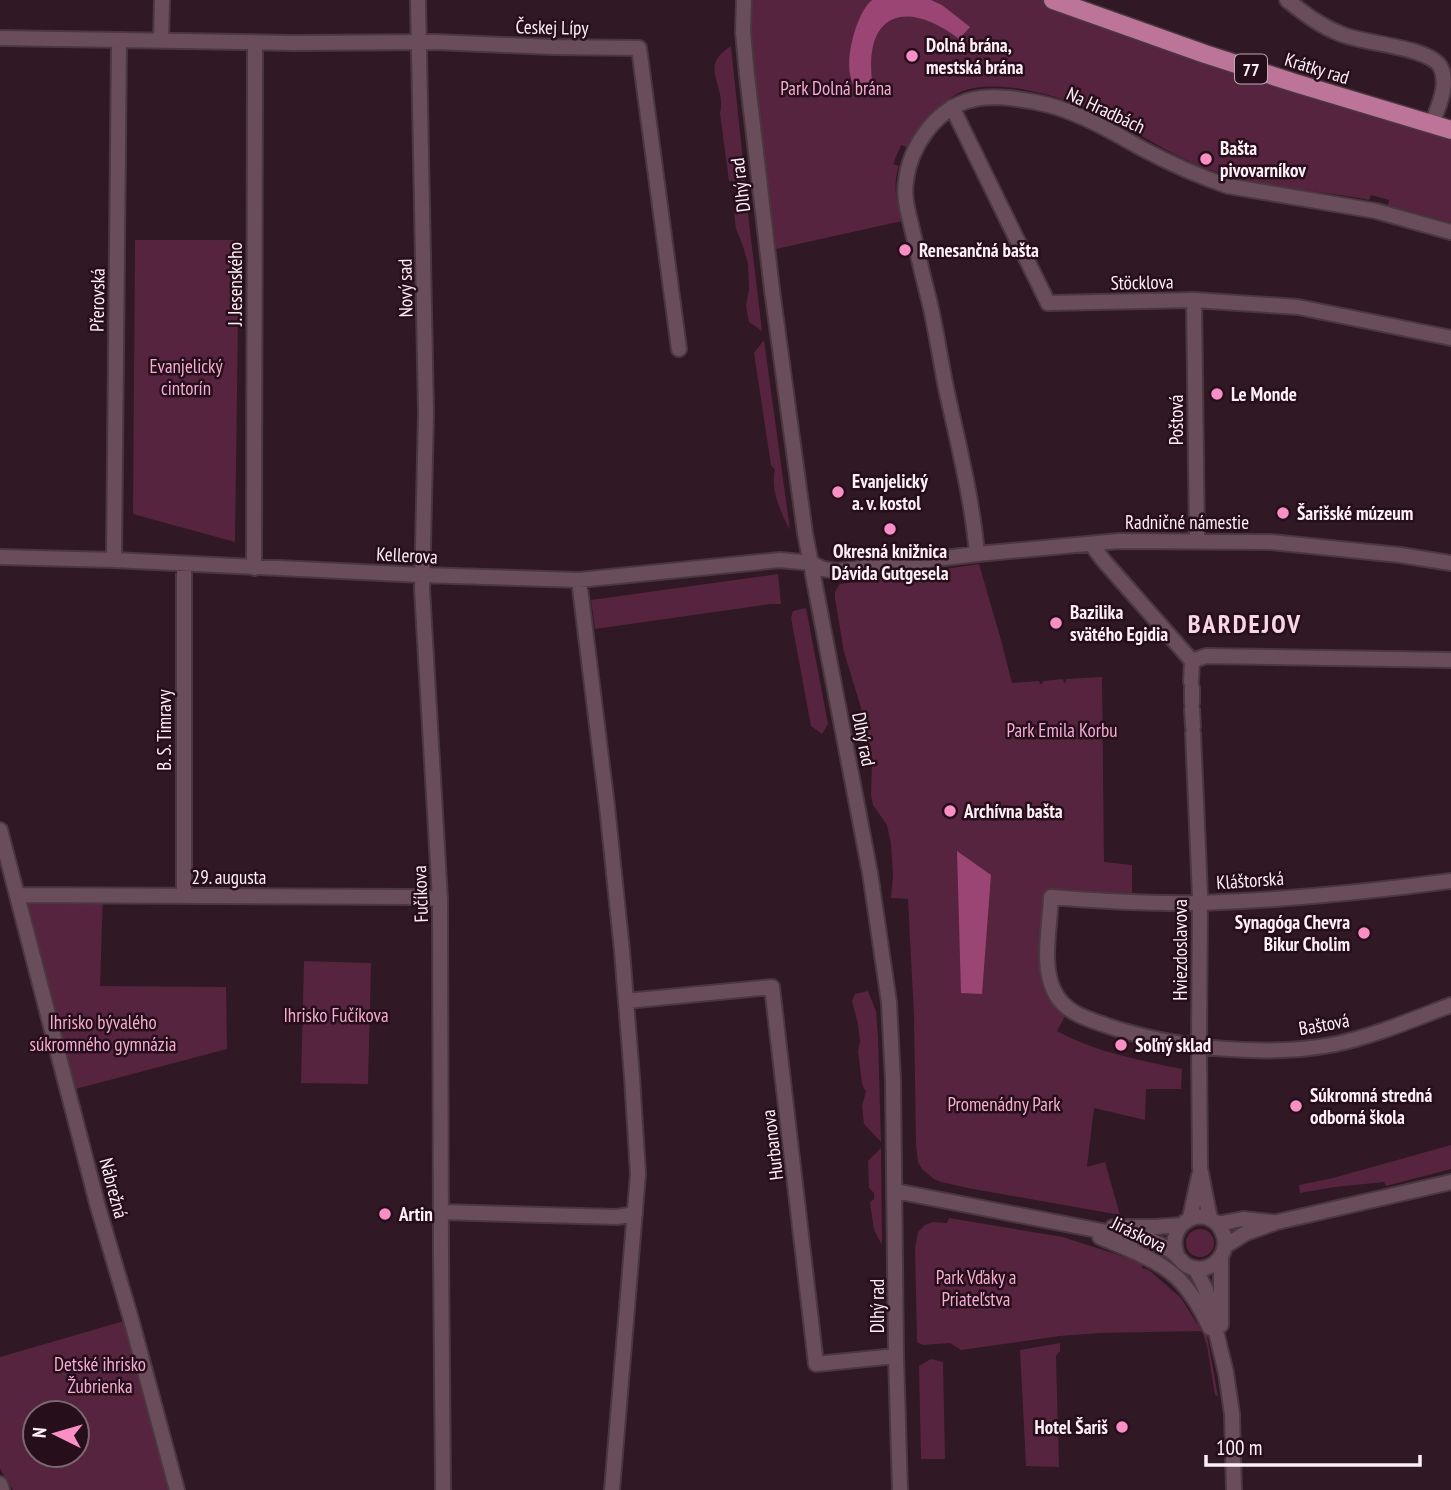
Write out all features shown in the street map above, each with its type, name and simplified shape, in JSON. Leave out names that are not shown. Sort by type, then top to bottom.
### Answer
[{"type":"main road","name":"Krátky rad","points":[[1053,0],[1218,58],[1451,130]]},
{"type":"street","points":[[161,41],[162,0]]},
{"type":"street","name":"Nový sad","points":[[418,0],[426,412],[422,575]]},
{"type":"street","points":[[1287,0],[1314,21],[1344,36],[1422,52],[1440,65],[1446,82],[1432,124]]},
{"type":"street","name":"Dlhý rad","points":[[742,1],[743,32],[772,290],[793,453],[885,967],[891,1031],[895,1191],[897,1487]]},
{"type":"street","name":"Českej Lípy","points":[[0,38],[255,43],[419,42],[639,48],[679,349]]},
{"type":"street","name":"Přerovská","points":[[114,559],[119,40]]},
{"type":"street","name":"J. Jesenského","points":[[254,568],[255,43]]},
{"type":"street","name":"Na Hradbách","points":[[977,554],[974,523],[956,428],[905,198],[906,178],[916,145],[928,129],[952,107],[968,100],[993,97],[1038,102],[1067,110],[1110,129],[1142,149],[1228,186],[1376,211],[1451,232]]},
{"type":"street","name":"Stöcklova","points":[[952,107],[1048,303],[1194,300],[1298,307],[1451,338]]},
{"type":"street","name":"Poštová","points":[[1194,300],[1197,541]]},
{"type":"street","name":"Radničné námestie","points":[[811,563],[823,569],[837,571],[1119,541],[1271,542],[1451,563]]},
{"type":"street","points":[[1091,544],[1192,660],[1206,656],[1451,660]]},
{"type":"street","name":"Kellerova","points":[[0,557],[114,559],[254,568],[579,580],[776,560],[811,563]]},
{"type":"street","name":"B. S. Timravy","points":[[184,564],[184,897]]},
{"type":"street","name":"Fučíkova","points":[[422,575],[440,899],[443,1490]]},
{"type":"street","points":[[579,580],[607,806],[626,1001],[638,1174],[612,1490]]},
{"type":"street","name":"Hviezdoslavova","points":[[1192,660],[1200,903],[1200,1168],[1213,1222]]},
{"type":"street","name":"Nábrežná","points":[[0,830],[98,1207],[177,1490]]},
{"type":"street","name":"Kláštorská","points":[[1051,897],[1200,903],[1358,893],[1451,881]]},
{"type":"street","name":"29. augusta","points":[[17,895],[440,899]]},
{"type":"street","name":"Baštová","points":[[1051,897],[1047,974],[1054,991],[1065,1006],[1081,1016],[1131,1034],[1199,1046],[1249,1050],[1297,1049],[1336,1044],[1451,1005]]},
{"type":"street","name":"Hurbanova","points":[[626,1001],[772,987],[816,1364],[896,1356]]},
{"type":"street","name":"Hviezdoslavova","points":[[1185,1222],[1200,1168]]},
{"type":"street","points":[[1277,1222],[1242,1219],[1213,1222],[1197,1217],[1185,1222],[1176,1232],[1174,1247],[1184,1264],[1195,1268],[1209,1266],[1246,1233],[1277,1222],[1451,1182]]},
{"type":"street","name":"Jiráskova","points":[[895,1191],[1153,1241],[1177,1255]]},
{"type":"street","points":[[442,1212],[617,1217],[635,1214]]},
{"type":"street","name":"Jiráskova","points":[[1080,1227],[1155,1227],[1185,1222]]},
{"type":"street","points":[[1213,1222],[1225,1238],[1222,1351]]},
{"type":"street","name":"Jiráskova","points":[[1080,1227],[1151,1260],[1170,1272],[1192,1294],[1222,1351]]},
{"type":"street","points":[[1195,1268],[1206,1290],[1222,1351],[1232,1414],[1234,1490]]},
{"type":"street","points":[[0,1484],[2,1490]]},
{"type":"green space","name":"Park Dolná brána","points":[[746,0],[1053,0],[1451,135],[1451,223],[1388,205],[1389,200],[1371,195],[1369,200],[1273,185],[1217,172],[1166,150],[1101,114],[1063,99],[1020,89],[980,87],[963,91],[948,100],[924,123],[907,147],[901,145],[893,164],[899,166],[896,187],[902,221],[767,251]]},
{"type":"green space","points":[[731,46],[746,190],[735,181],[729,181],[720,94],[714,69],[721,54]]},
{"type":"green space","points":[[746,197],[762,331],[749,322],[746,306],[749,289],[748,264],[736,229],[734,211],[741,208],[741,202]]},
{"type":"green space","name":"Evanjelický cintorín","points":[[135,240],[239,240],[235,542],[133,514]]},
{"type":"green space","points":[[764,340],[790,530],[775,493],[775,470],[771,465],[754,353]]},
{"type":"green space","name":"Promenádny Park","points":[[979,564],[1012,683],[1039,681],[1042,684],[1043,681],[1063,679],[1064,683],[1066,679],[1102,677],[1104,862],[1132,865],[1132,901],[1051,897],[1047,974],[1069,1009],[1057,1031],[1102,1050],[1182,1069],[1181,1089],[1146,1089],[1145,1120],[1094,1108],[1087,1167],[1105,1162],[1120,1215],[941,1182],[922,1169],[918,1162],[908,899],[891,898],[891,844],[887,825],[873,805],[872,760],[865,721],[844,652],[835,592],[840,584]]},
{"type":"green space","points":[[778,574],[781,604],[595,629],[591,600]]},
{"type":"green space","points":[[806,608],[828,724],[822,734],[811,726],[791,618],[793,611]]},
{"type":"green space","name":"Ihrisko bývalého súkromného gymnázia","points":[[17,895],[103,896],[100,986],[226,987],[227,1049],[68,1091]]},
{"type":"green space","name":"Ihrisko Fučíkova","points":[[304,961],[371,963],[368,1084],[301,1083]]},
{"type":"green space","points":[[868,991],[876,1011],[881,1142],[864,1124],[862,1106],[866,1091],[862,1083],[858,1024],[852,1001],[855,994]]},
{"type":"green space","points":[[1451,1145],[1451,1169],[1386,1186],[1384,1182],[1300,1193],[1299,1185]]},
{"type":"green space","points":[[881,1148],[882,1245],[874,1230],[870,1202],[874,1199],[874,1193],[869,1188],[868,1161]]},
{"type":"green space","name":"Park Vďaky a Priateľstva","points":[[949,1218],[1063,1237],[1143,1263],[1142,1268],[1149,1270],[1181,1298],[1201,1330],[1186,1299],[1201,1318],[1218,1396],[1215,1395],[1202,1331],[1060,1336],[961,1350],[950,1343],[923,1345],[917,1342],[915,1248],[918,1232],[933,1222],[947,1223]]},
{"type":"green space","points":[[1200,1229],[1210,1233],[1214,1243],[1210,1253],[1200,1257],[1190,1253],[1186,1243],[1190,1233]]},
{"type":"green space","name":"Detské ihrisko Žubrienka","points":[[131,1319],[177,1490],[13,1490],[0,1469],[0,1357]]},
{"type":"green space","points":[[1060,1343],[1060,1351],[1056,1356],[1059,1467],[1026,1466],[1020,1350]]},
{"type":"green space","points":[[931,1359],[943,1362],[945,1459],[921,1459],[919,1366]]},
{"type":"shaded area","points":[[872,0],[931,0],[942,5],[970,27],[959,39],[923,19],[907,16],[894,19],[883,26],[875,39],[871,57],[872,81],[856,89],[849,66],[851,45],[857,24]]},
{"type":"shaded area","points":[[957,851],[991,875],[982,994],[961,993]]},
{"type":"place","name":"Dolná brána, mestská brána","points":[[912,56]]},
{"type":"place","name":"Bašta pivovarníkov","points":[[1206,159]]},
{"type":"place","name":"Renesančná bašta","points":[[905,250]]},
{"type":"place","name":"Le Monde","points":[[1217,394]]},
{"type":"place","name":"Evanjelický a. v. kostol","points":[[838,492]]},
{"type":"place","name":"Šarišské múzeum","points":[[1283,513]]},
{"type":"place","name":"Okresná knižnica Dávida Gutgesela","points":[[890,529]]},
{"type":"place","name":"Bazilika svätého Egidia","points":[[1056,623]]},
{"type":"place","name":"Archívna bašta","points":[[950,811]]},
{"type":"place","name":"Synagóga Chevra Bikur Cholim","points":[[1364,933]]},
{"type":"place","name":"Soľný sklad","points":[[1121,1045]]},
{"type":"place","name":"Súkromná stredná odborná škola","points":[[1296,1106]]},
{"type":"place","name":"Artin","points":[[385,1214]]},
{"type":"place","name":"Hotel Šariš","points":[[1122,1427]]},
{"type":"district","name":"BARDEJOV","points":[[1245,623]]},
{"type":"park label","name":"Park Emila Korbu","points":[[1062,730]]}]
